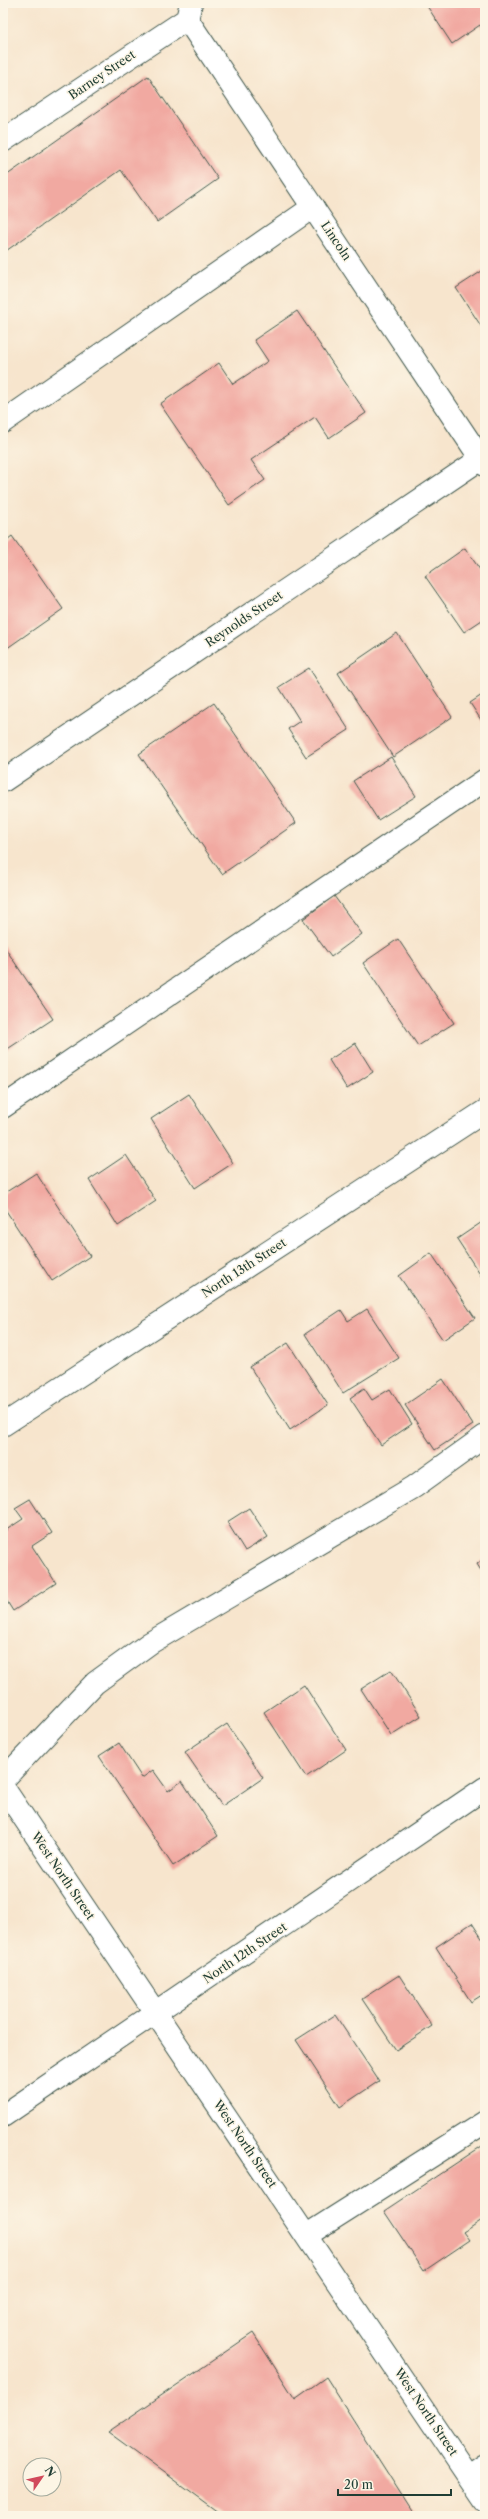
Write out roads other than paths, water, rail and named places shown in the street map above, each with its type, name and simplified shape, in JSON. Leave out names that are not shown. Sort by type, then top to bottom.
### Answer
[{"type":"street","name":"Barney Street","points":[[3,141],[189,11]]},
{"type":"street","name":"Lincoln","points":[[189,11],[313,207],[484,460]]},
{"type":"street","points":[[3,422],[313,207]]},
{"type":"street","name":"Reynolds Street","points":[[3,781],[484,460]]},
{"type":"street","points":[[3,1106],[485,780]]},
{"type":"street","name":"North 13th Street","points":[[3,1425],[485,1111]]},
{"type":"street","points":[[3,1780],[55,1728],[95,1683],[150,1643],[414,1487],[485,1436]]},
{"type":"street","name":"West North Street","points":[[3,1787],[307,2235],[477,2470],[485,2501]]},
{"type":"street","name":"North 12th Street","points":[[3,2116],[157,2013],[485,1788]]},
{"type":"street","points":[[307,2235],[485,2122]]}]
